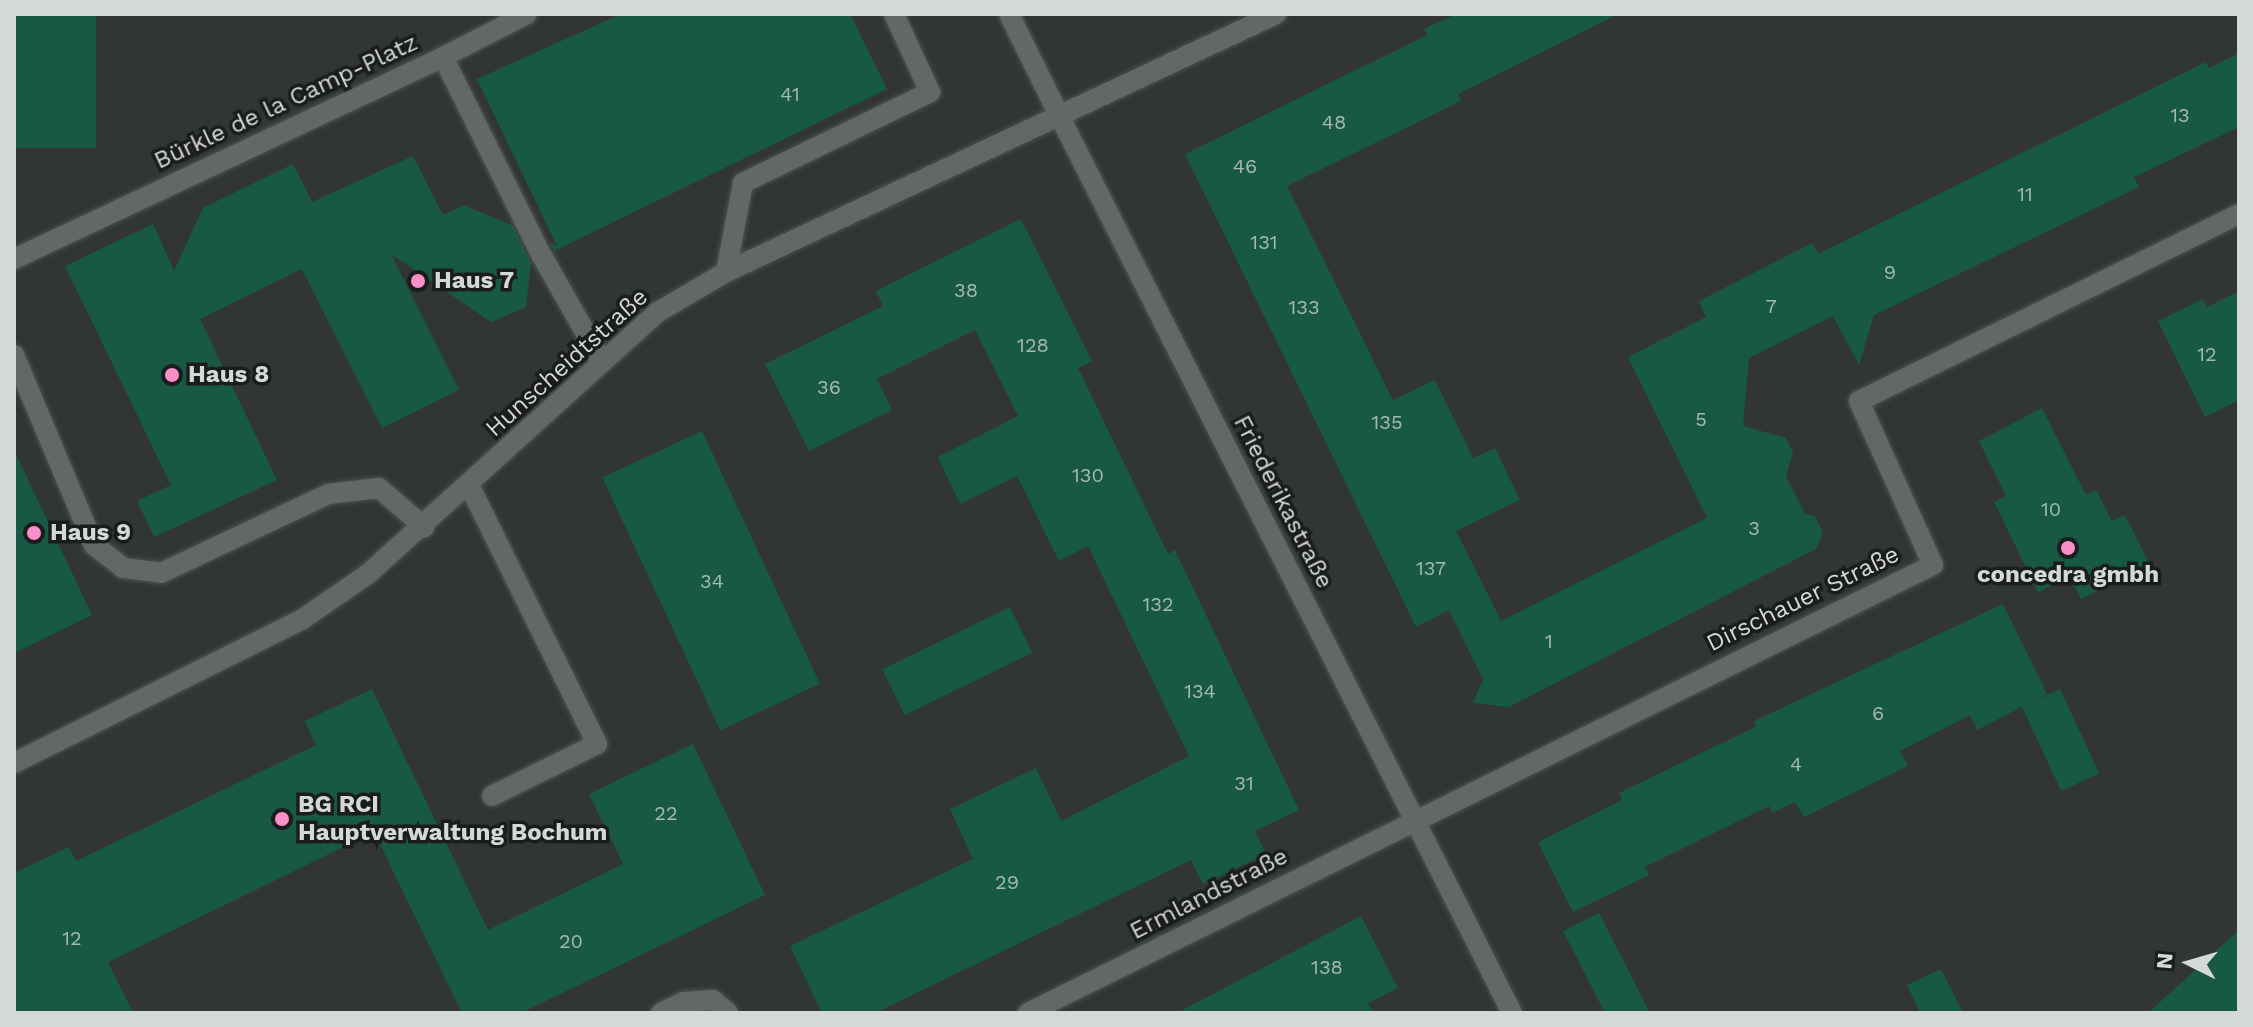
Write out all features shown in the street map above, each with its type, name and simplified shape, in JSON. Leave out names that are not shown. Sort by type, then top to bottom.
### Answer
[{"type":"street","points":[[443,57],[527,14]]},
{"type":"street","points":[[726,272],[743,183],[930,92],[894,14]]},
{"type":"street","name":"Friederikastraße","points":[[1009,14],[1512,1013]]},
{"type":"street","name":"Hunscheidtstraße","points":[[14,763],[301,620],[424,527],[658,312],[726,272],[1276,14]]},
{"type":"street","name":"Bürkle de la Camp-Platz","points":[[14,259],[443,57],[542,256],[602,362]]},
{"type":"street","name":"Dirschauer Straße","points":[[1413,819],[1933,565],[1859,401],[2239,214]]},
{"type":"street","points":[[14,355],[94,545],[123,568],[161,573],[328,494],[379,488],[424,527]]},
{"type":"street","points":[[470,487],[597,744],[492,796]]},
{"type":"street","name":"Ermlandstraße","points":[[1028,1013],[1413,819]]},
{"type":"street","points":[[661,1013],[684,1002],[713,1000],[728,1013]]},
{"type":"building","points":[[14,14],[96,14],[96,148],[14,148]]},
{"type":"building","points":[[621,14],[850,14],[887,89],[554,251],[550,243],[557,246],[477,79]]},
{"type":"building","points":[[1456,14],[1618,14],[1458,94],[1461,101],[1287,186],[1393,400],[1435,380],[1473,458],[1495,448],[1520,500],[1456,531],[1501,621],[1707,518],[1628,357],[1706,317],[1699,301],[1812,243],[1818,254],[2206,62],[2209,68],[2239,53],[2239,127],[2134,177],[2139,187],[1874,315],[1859,365],[1833,316],[1749,358],[1743,426],[1786,438],[1793,453],[1786,476],[1805,514],[1815,516],[1823,533],[1816,549],[1509,707],[1473,703],[1483,679],[1449,610],[1416,627],[1185,154],[1427,35],[1424,29]]},
{"type":"building","points":[[413,156],[443,215],[464,205],[513,226],[531,262],[526,307],[491,322],[391,254],[459,390],[382,428],[302,269],[200,319],[277,480],[154,537],[137,501],[171,485],[65,266],[153,224],[174,271],[203,208],[293,164],[312,202]]},
{"type":"building","points":[[1021,219],[1092,361],[1078,368],[1168,554],[1175,550],[1299,810],[1255,831],[1266,854],[1203,884],[1191,860],[875,1013],[822,1013],[790,946],[973,859],[950,809],[1036,768],[1061,821],[1189,756],[1088,546],[1059,561],[1017,476],[960,504],[938,457],[1018,416],[975,330],[877,379],[892,410],[809,451],[765,364],[883,306],[876,291]]},
{"type":"building","points":[[2239,291],[2239,400],[2205,417],[2158,321],[2203,299],[2207,307]]},
{"type":"building","points":[[2042,408],[2086,495],[2096,490],[2112,521],[2125,515],[2150,565],[2081,599],[2070,576],[2038,592],[1994,502],[2006,496],[1979,441]]},
{"type":"building","points":[[702,431],[820,684],[720,730],[602,477]]},
{"type":"building","name":"Haus 9","points":[[14,450],[92,615],[14,653]]},
{"type":"building","points":[[2003,604],[2047,694],[1977,730],[1970,715],[1900,751],[1908,766],[1804,817],[1795,802],[1772,813],[1769,806],[1645,867],[1649,875],[1573,912],[1538,842],[1622,800],[1619,793],[1757,726],[1754,721]]},
{"type":"building","points":[[1010,607],[1032,653],[905,715],[882,669]]},
{"type":"building","points":[[372,689],[488,930],[623,864],[589,794],[693,744],[765,895],[521,1013],[462,1013],[374,832],[108,962],[133,1013],[14,1013],[14,873],[69,847],[76,861],[316,745],[305,721]]},
{"type":"building","points":[[2060,689],[2099,773],[2061,791],[2022,707]]},
{"type":"building","points":[[1599,913],[1650,1013],[1605,1013],[1563,931]]},
{"type":"building","points":[[1361,916],[1398,988],[1368,1003],[1373,1013],[1177,1013]]},
{"type":"building","points":[[2239,930],[2239,1013],[2148,1013]]},
{"type":"building","points":[[1941,969],[1963,1013],[1920,1013],[1907,985]]},
{"type":"place","name":"Haus 7","points":[[418,281]]},
{"type":"place","name":"Haus 8","points":[[172,375]]},
{"type":"place","name":"Haus 9","points":[[34,533]]},
{"type":"place","name":"concedra gmbh","points":[[2068,548]]},
{"type":"place","name":"BG RCI Hauptverwaltung Bochum","points":[[282,819]]}]
